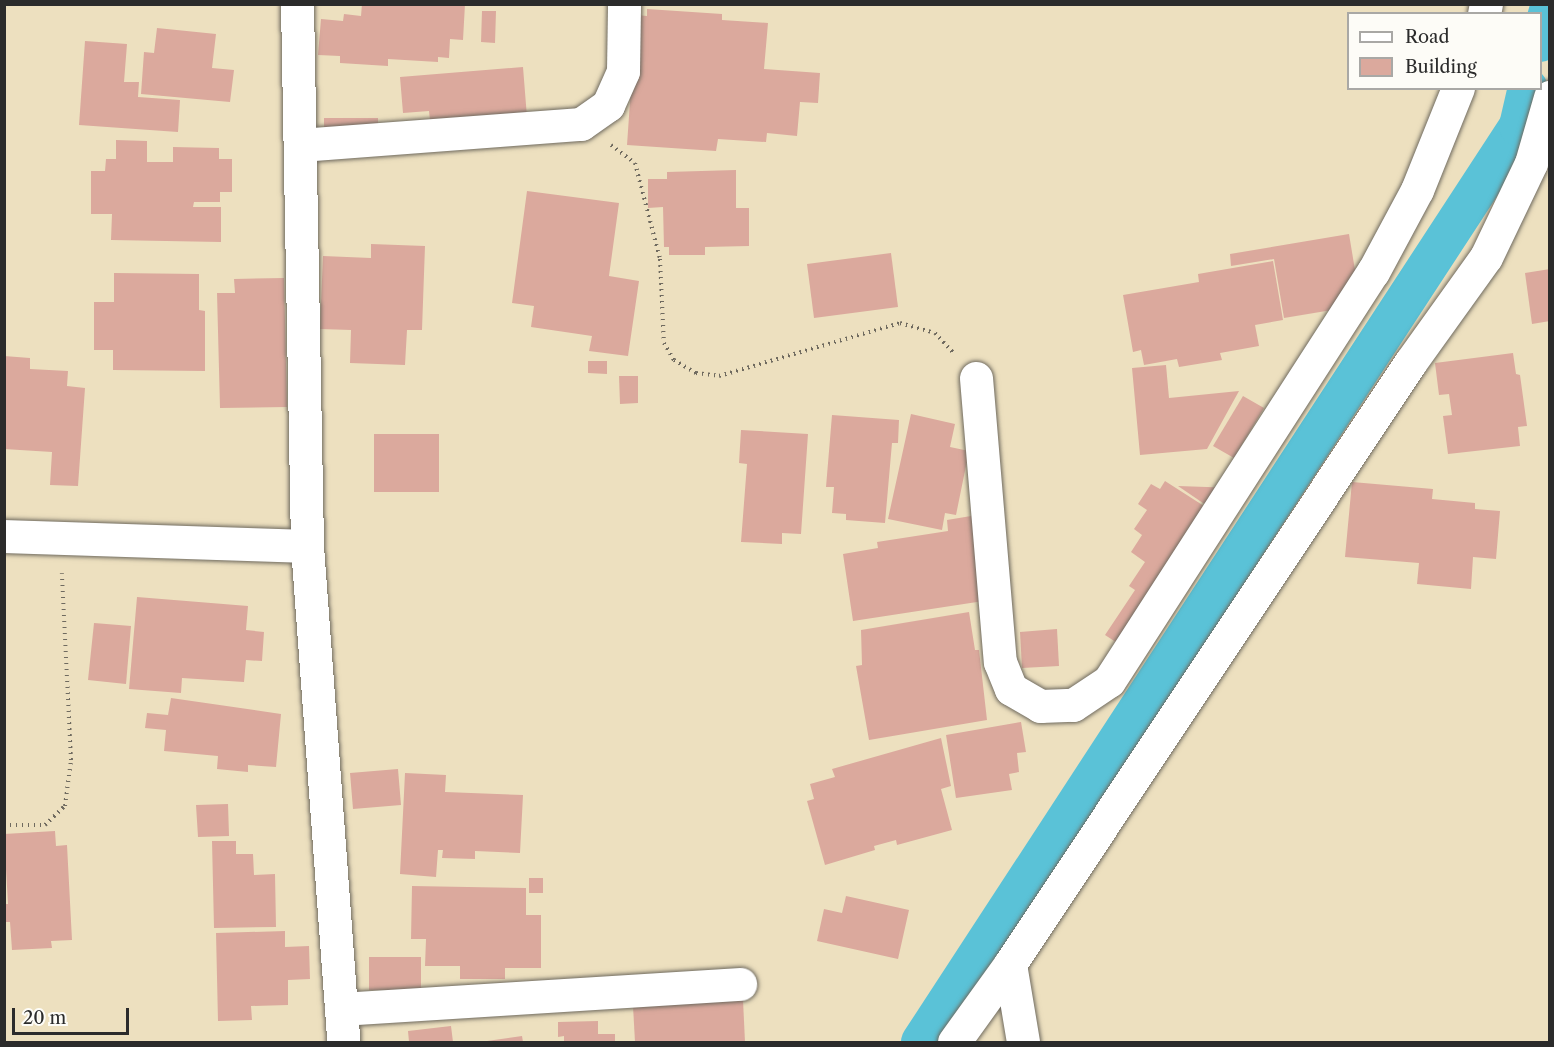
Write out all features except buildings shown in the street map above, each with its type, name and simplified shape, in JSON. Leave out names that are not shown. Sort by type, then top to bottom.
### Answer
[{"type":"street","points":[[297,4],[307,546],[343,1042]]},
{"type":"street","points":[[300,146],[581,124],[608,105],[623,71],[624,4]]},
{"type":"street","points":[[976,378],[1000,662],[1011,689],[1040,706],[1073,705],[1109,681],[1373,272],[1417,190],[1457,90]]},
{"type":"street","points":[[954,1042],[1010,964],[1410,363],[1486,257],[1531,163],[1550,97]]},
{"type":"street","points":[[4,536],[307,546]]},
{"type":"street","points":[[1010,964],[1023,1042]]},
{"type":"street","points":[[341,1009],[740,984]]},
{"type":"path","points":[[581,124],[635,163],[660,259],[664,343],[674,360],[696,373],[719,376],[900,323],[935,333],[976,378]]},
{"type":"path","points":[[4,825],[45,825],[65,806],[71,760],[61,537]]},
{"type":"waterway","points":[[1542,35],[1550,7]]},
{"type":"waterway","points":[[921,1042],[1519,126],[1528,90]]}]
